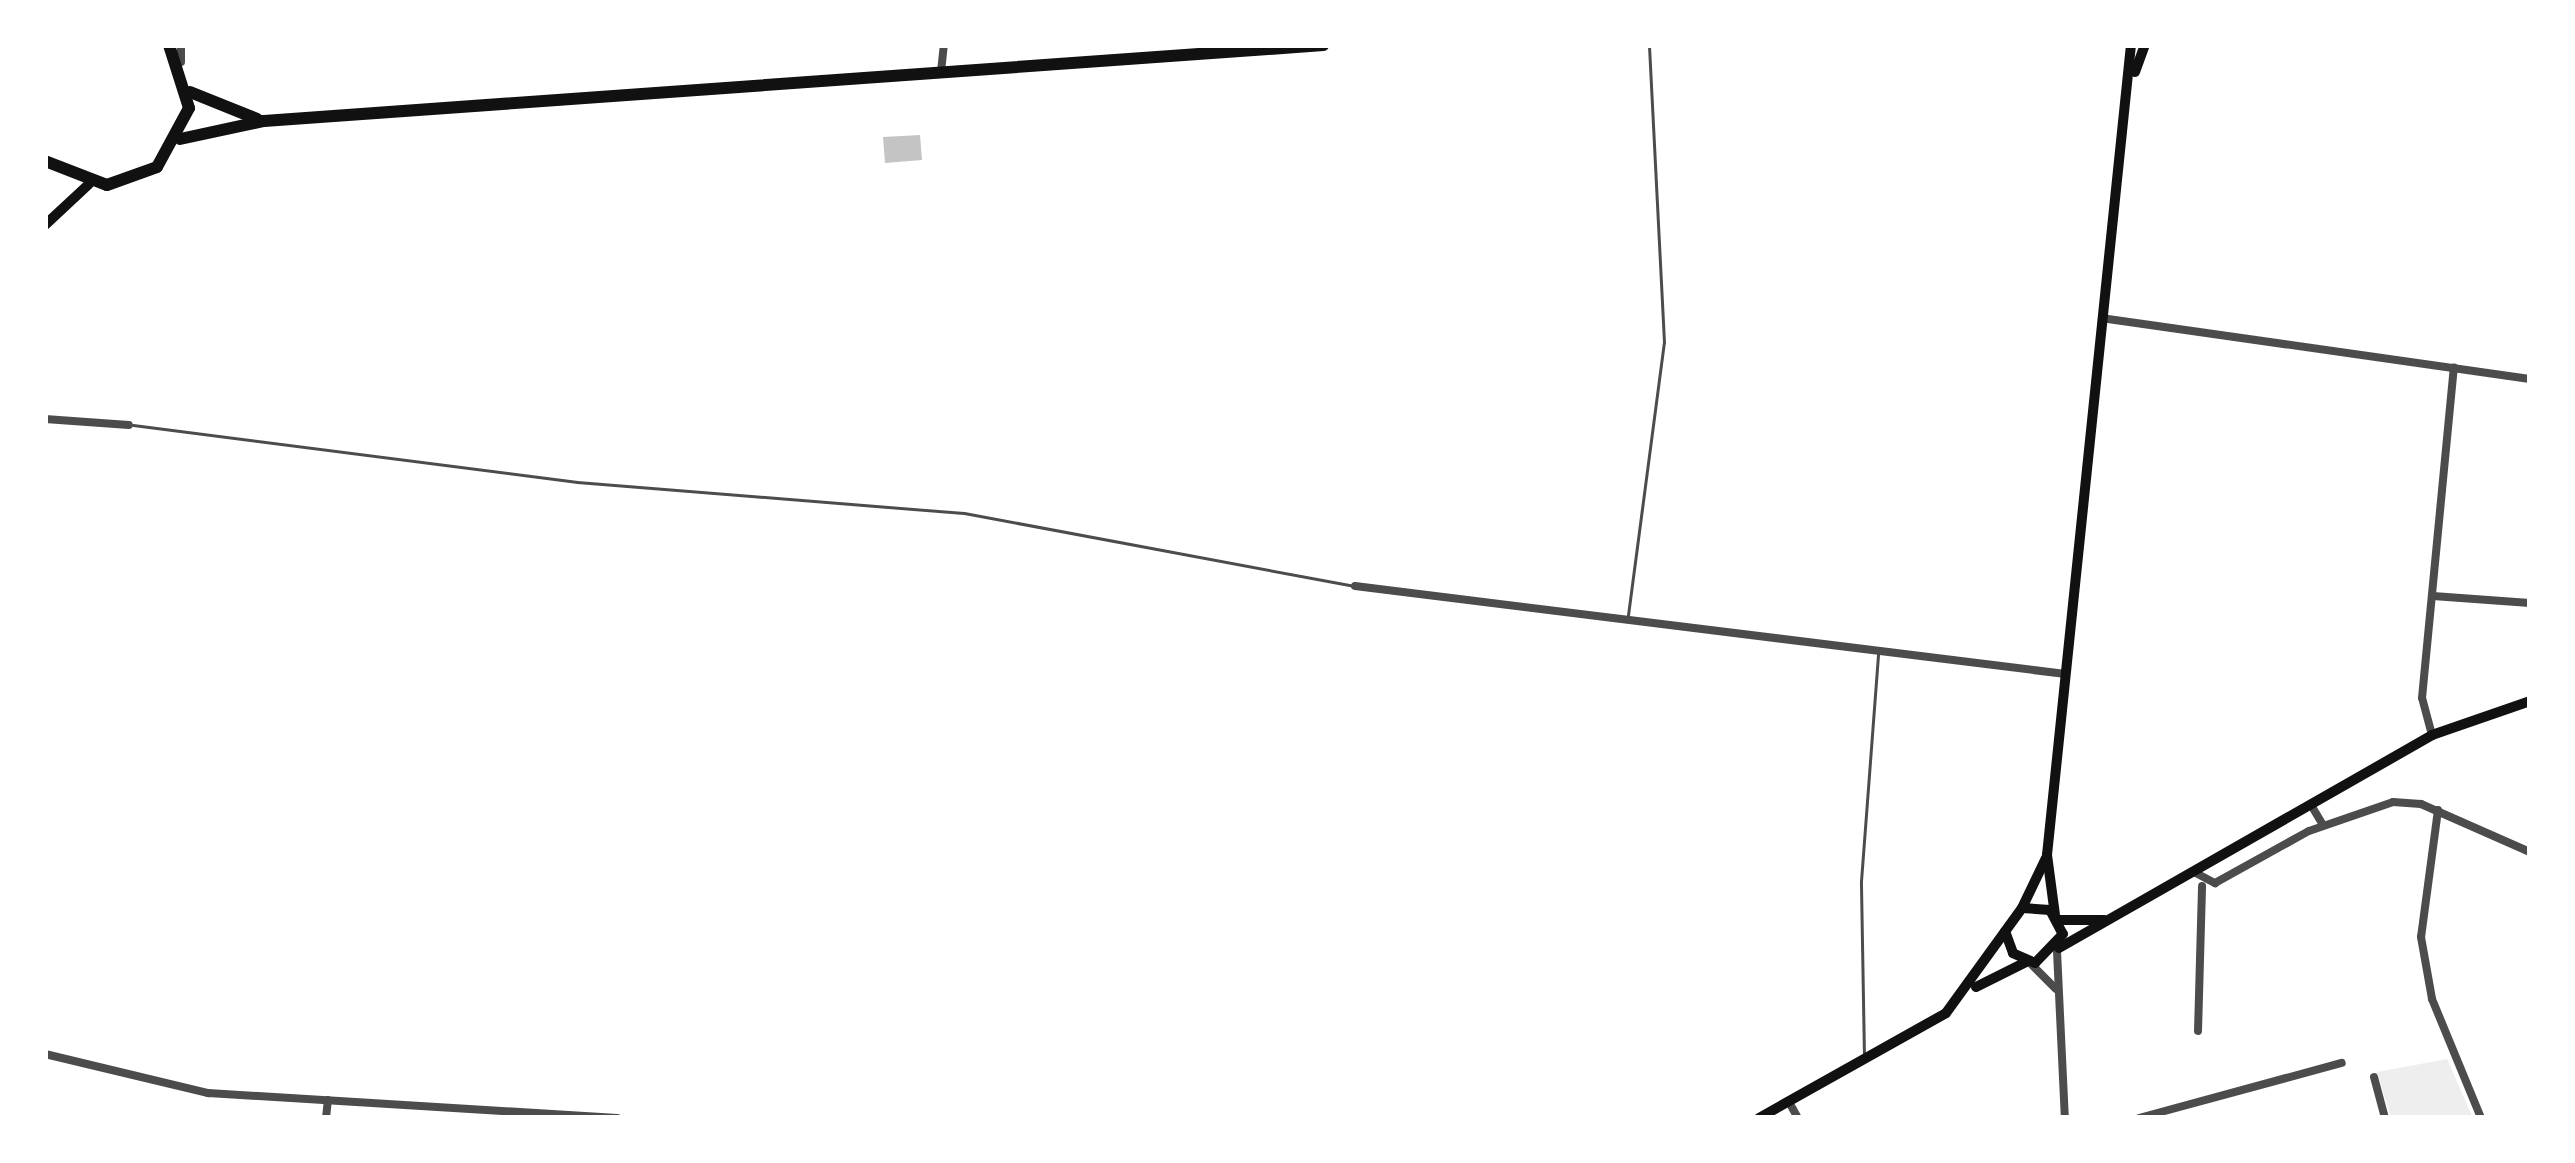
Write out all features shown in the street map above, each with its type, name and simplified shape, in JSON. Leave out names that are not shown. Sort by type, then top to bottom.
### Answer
[{"type":"main road","points":[[169,45],[181,62],[190,92],[180,139]]},
{"type":"main road","points":[[45,224],[89,184],[142,176],[180,139],[264,121],[1323,45]]},
{"type":"main road","points":[[2058,949],[2048,855],[2108,319],[2133,75],[2131,45]]},
{"type":"main road","points":[[2133,75],[2145,45]]},
{"type":"main road","points":[[190,92],[264,121]]},
{"type":"main road","points":[[45,161],[89,184]]},
{"type":"main road","points":[[1759,1118],[1865,1059],[1973,988],[2058,949],[2432,735],[2530,701]]},
{"type":"main road","points":[[1973,988],[2048,855]]},
{"type":"main road","points":[[2022,908],[2057,918],[2107,919]]},
{"type":"main road","points":[[2006,931],[2028,962]]},
{"type":"street","points":[[181,45],[181,62]]},
{"type":"street","points":[[941,72],[944,45]]},
{"type":"street","points":[[2108,319],[2530,379]]},
{"type":"street","points":[[2432,735],[2422,698],[2454,368]]},
{"type":"street","points":[[45,419],[129,425]]},
{"type":"street","points":[[1355,586],[2066,674]]},
{"type":"street","points":[[2433,596],[2530,603]]},
{"type":"street","points":[[2203,886],[2323,825],[2392,802],[2438,810],[2530,852]]},
{"type":"street","points":[[2311,805],[2323,825]]},
{"type":"street","points":[[2438,810],[2421,937],[2432,999],[2481,1118]]},
{"type":"street","points":[[2193,870],[2203,886],[2198,1031]]},
{"type":"street","points":[[2058,949],[2056,990],[2065,1118]]},
{"type":"street","points":[[2028,962],[2056,990]]},
{"type":"street","points":[[45,1054],[208,1094],[617,1118]]},
{"type":"street","points":[[2139,1118],[2342,1063]]},
{"type":"street","points":[[2374,1077],[2385,1118]]},
{"type":"street","points":[[326,1118],[328,1100]]},
{"type":"street","points":[[1789,1102],[1798,1118]]},
{"type":"lane","points":[[1627,623],[1664,342],[1649,45]]},
{"type":"lane","points":[[129,425],[264,434],[577,482],[964,513],[1355,586]]},
{"type":"lane","points":[[1865,1059],[1861,881],[1878,652]]},
{"type":"shaded area","points":[[2447,1059],[2473,1118],[2391,1118],[2377,1072]]},
{"type":"building","points":[[920,135],[922,160],[885,163],[883,137]]}]
